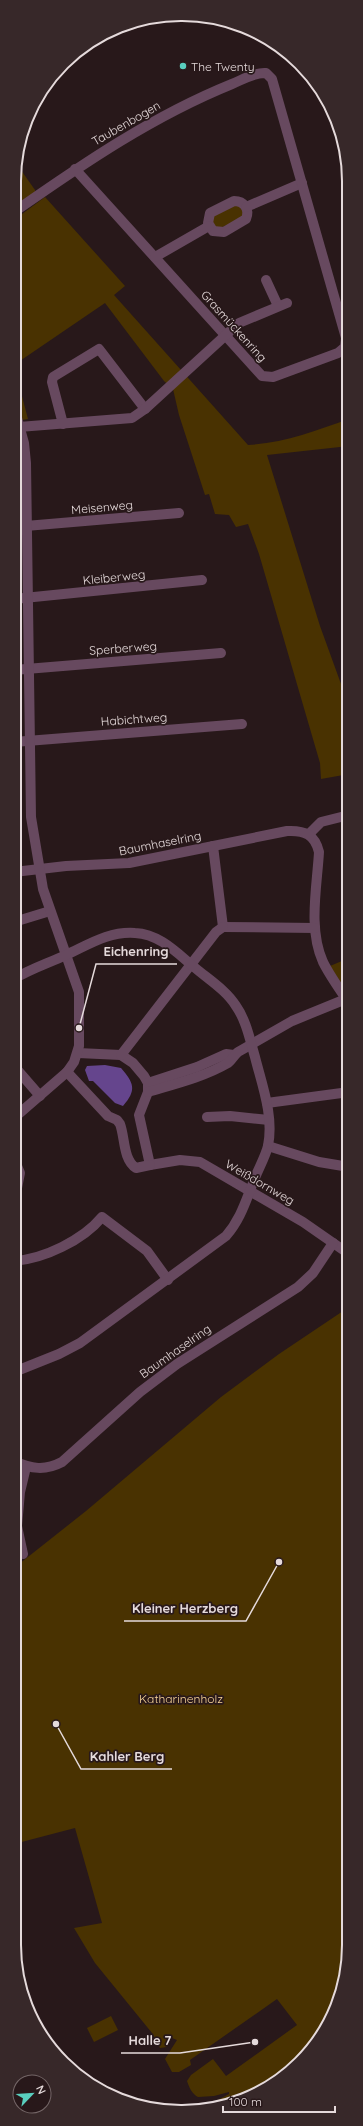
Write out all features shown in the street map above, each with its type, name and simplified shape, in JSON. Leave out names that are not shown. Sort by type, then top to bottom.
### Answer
[{"type":"street","name":"Grasmückenring","points":[[259,74],[266,73],[272,79],[342,324]]},
{"type":"street","name":"Taubenbogen","points":[[21,207],[75,169],[170,113],[222,88],[259,74]]},
{"type":"street","name":"Grasmückenring","points":[[75,169],[262,376],[269,378],[338,353],[342,350]]},
{"type":"street","points":[[246,207],[302,183]]},
{"type":"street","points":[[234,202],[241,202],[246,207],[247,215],[240,224],[220,233],[213,230],[209,226],[208,217],[213,211],[234,202]]},
{"type":"street","points":[[155,257],[209,226]]},
{"type":"street","points":[[21,427],[122,420],[138,415],[244,319],[282,305],[266,280]]},
{"type":"street","points":[[63,424],[52,382],[53,377],[99,349],[145,409]]},
{"type":"street","points":[[21,437],[26,463],[28,740],[31,817],[43,889],[79,992],[78,1053],[67,1072],[21,1112]]},
{"type":"street","name":"Meisenweg","points":[[21,526],[179,513]]},
{"type":"street","name":"Kleiberweg","points":[[21,599],[202,580]]},
{"type":"street","name":"Sperberweg","points":[[21,669],[221,653]]},
{"type":"street","name":"Habichtweg","points":[[21,741],[242,724]]},
{"type":"street","points":[[342,817],[321,822],[310,834],[318,845],[319,852],[315,928],[322,961],[342,993]]},
{"type":"street","name":"Baumhaselring","points":[[21,871],[39,868],[129,863],[287,831],[299,830],[310,834]]},
{"type":"street","points":[[213,846],[223,927]]},
{"type":"street","points":[[21,920],[50,911]]},
{"type":"street","points":[[121,1055],[216,932],[223,927],[315,928]]},
{"type":"street","points":[[21,976],[99,939],[120,933],[134,933],[153,936],[165,943],[191,964],[226,994],[236,1006],[244,1020],[251,1044],[267,1103],[269,1120],[268,1146],[240,1218],[226,1236],[168,1280],[80,1343],[59,1354],[21,1369]]},
{"type":"street","points":[[148,1088],[211,1070],[230,1062],[234,1055],[292,1021],[342,1003]]},
{"type":"street","points":[[78,1053],[121,1055],[139,1069],[148,1088],[139,1115],[150,1165]]},
{"type":"street","name":"Weißdornweg","points":[[67,1072],[108,1116],[117,1120],[120,1124],[128,1159],[131,1165],[136,1168],[180,1160],[200,1162],[303,1222],[342,1249]]},
{"type":"street","points":[[21,1074],[40,1096]]},
{"type":"street","points":[[267,1103],[342,1093]]},
{"type":"street","points":[[207,1117],[230,1116],[269,1120]]},
{"type":"street","points":[[268,1146],[319,1162],[342,1166]]},
{"type":"street","points":[[21,1261],[31,1260],[42,1256],[88,1231],[102,1217],[147,1251],[168,1280]]},
{"type":"street","name":"Baumhaselring","points":[[21,1464],[38,1469],[52,1467],[62,1462],[140,1392],[177,1364],[298,1288],[313,1273],[333,1243]]},
{"type":"street","points":[[21,1488],[26,1467]]},
{"type":"street","points":[[21,1545],[23,1554]]},
{"type":"green space","points":[[21,170],[35,190],[35,197],[24,205],[21,202]]},
{"type":"green space","points":[[45,197],[125,286],[114,295],[248,445],[287,439],[342,421],[342,447],[267,455],[320,626],[342,687],[342,775],[321,779],[320,763],[259,554],[248,524],[236,527],[229,515],[215,514],[209,494],[205,495],[179,415],[173,389],[164,381],[105,303],[21,360],[21,215]]},
{"type":"green space","points":[[234,204],[244,209],[242,219],[217,229],[211,219],[213,215]]},
{"type":"green space","points":[[21,392],[28,419],[22,420]]},
{"type":"green space","points":[[342,961],[342,984],[330,966]]},
{"type":"green space","name":"Katharinenholz","points":[[342,1312],[342,1955],[337,1986],[330,2006],[309,2042],[295,2058],[271,2078],[243,2093],[216,2101],[229,2094],[229,2092],[214,2096],[198,2097],[192,2092],[187,2081],[191,2075],[213,2059],[226,2076],[297,2025],[277,1999],[190,2060],[191,2065],[179,2072],[172,2072],[165,2059],[177,2040],[172,2038],[167,2040],[167,2047],[160,2048],[152,2033],[95,1963],[74,1928],[102,1923],[75,1828],[21,1842],[21,1562],[86,1511],[221,1397],[279,1354]]},
{"type":"green space","points":[[111,2016],[118,2030],[94,2042],[87,2028]]},
{"type":"shaded area","points":[[105,1065],[121,1068],[131,1082],[132,1091],[123,1106],[115,1103],[93,1081],[89,1081],[85,1070],[87,1066]]},
{"type":"place","name":"The Twenty","points":[[183,66]]},
{"type":"place","name":"Eichenring","points":[[79,1028]]},
{"type":"place","name":"Kleiner Herzberg","points":[[279,1562]]},
{"type":"place","name":"Kahler Berg","points":[[56,1724]]},
{"type":"place","name":"Halle 7","points":[[255,2042]]}]
